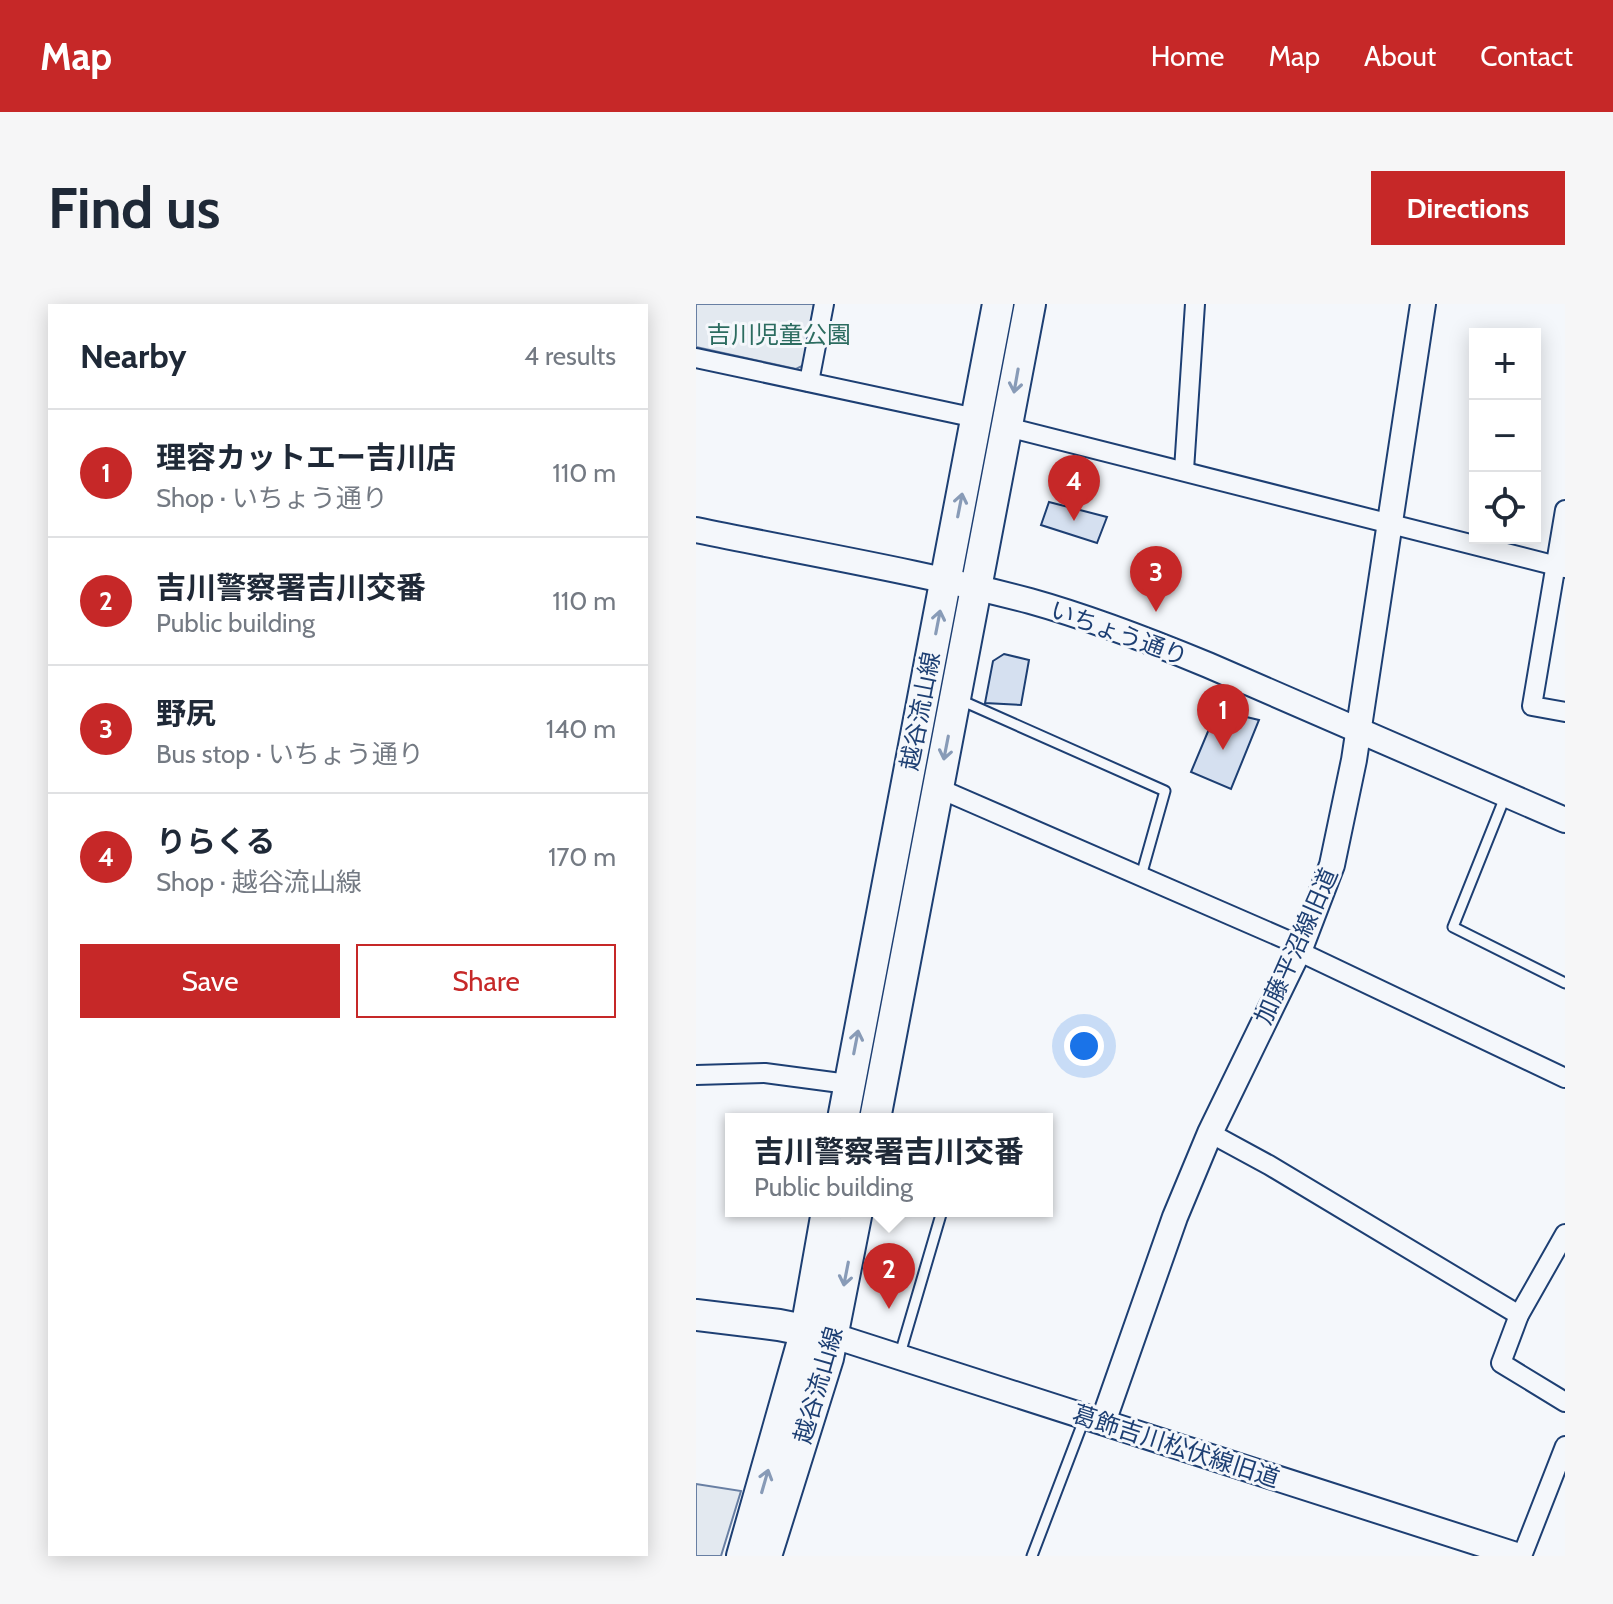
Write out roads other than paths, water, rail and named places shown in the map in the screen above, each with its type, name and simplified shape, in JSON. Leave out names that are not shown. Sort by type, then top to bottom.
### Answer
[{"type":"main road","name":"越谷流山線","points":[[844,1113],[998,304]]},
{"type":"main road","name":"越谷流山線","points":[[876,1113],[1030,304]]},
{"type":"main road","name":"越谷流山線","points":[[766,1556],[820,1333],[827,1217]]},
{"type":"main road","name":"越谷流山線","points":[[742,1556],[820,1333],[855,1217]]},
{"type":"main road","points":[[696,1315],[820,1333]]},
{"type":"street","points":[[809,382],[824,304]]},
{"type":"street","points":[[1184,470],[1195,304]]},
{"type":"street","name":"加藤平沼線旧道","points":[[1094,1420],[1210,1133],[1300,948],[1317,910],[1336,853],[1391,524],[1423,304]]},
{"type":"street","points":[[696,358],[976,418]]},
{"type":"street","points":[[1007,427],[1561,567]]},
{"type":"street","points":[[1565,510],[1561,567],[1532,706],[1565,712]]},
{"type":"street","name":"いちょう通り","points":[[696,530],[1031,602],[1152,641],[1565,820]]},
{"type":"street","points":[[938,788],[1300,948],[1565,1078]]},
{"type":"street","points":[[696,1075],[765,1073],[848,1084]]},
{"type":"street","points":[[1210,1133],[1519,1315]]},
{"type":"street","points":[[1565,1234],[1519,1315],[1501,1363],[1565,1402]]},
{"type":"street","name":"葛飾吉川松伏線旧道","points":[[820,1333],[1521,1556]]},
{"type":"street","points":[[1521,1556],[1565,1446]]},
{"type":"lane","points":[[955,698],[1165,791],[1141,876]]},
{"type":"lane","points":[[1505,796],[1453,927],[1565,983]]},
{"type":"lane","points":[[900,1357],[940,1217]]},
{"type":"lane","points":[[1032,1556],[1094,1420]]},
{"type":"place","name":"りらくる","points":[[1074,521]]},
{"type":"place","name":"野尻","points":[[1156,612]]},
{"type":"place","name":"理容カットエー吉川店","points":[[1223,750]]},
{"type":"place","name":"吉川警察署吉川交番","points":[[889,1309]]},
{"type":"park label","name":"吉川児童公園","points":[[779,334]]}]
